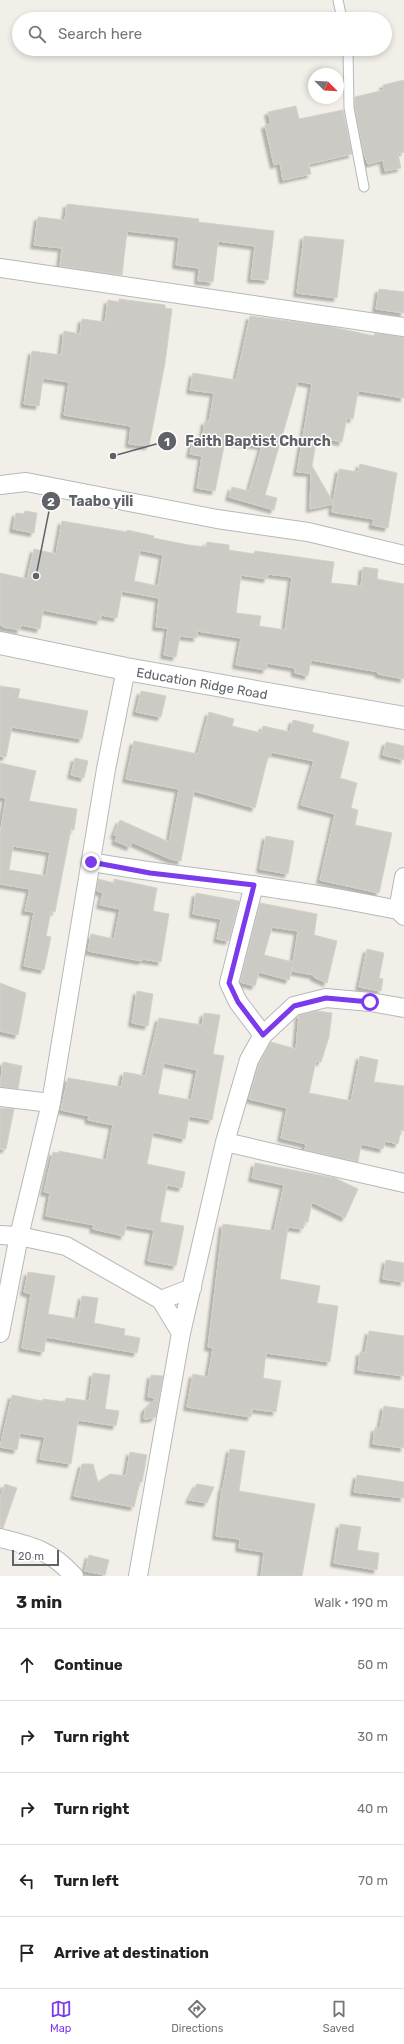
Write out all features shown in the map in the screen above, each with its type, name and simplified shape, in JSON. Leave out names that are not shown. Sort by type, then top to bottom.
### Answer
[{"type":"main road","name":"Education Ridge Road","points":[[0,643],[126,670],[404,718]]},
{"type":"street","points":[[0,268],[404,327]]},
{"type":"street","points":[[0,485],[26,482],[217,519],[308,532],[404,555]]},
{"type":"street","points":[[0,1333],[19,1236],[51,1103],[106,769],[126,670]]},
{"type":"street","points":[[91,862],[150,873],[254,885],[332,897],[401,913],[404,878]]},
{"type":"street","points":[[254,885],[229,983],[238,1002],[263,1035]]},
{"type":"street","points":[[138,1576],[181,1333],[224,1142],[249,1060],[263,1035],[294,1006],[326,998],[370,1002],[404,1008]]},
{"type":"street","points":[[0,1097],[51,1103]]},
{"type":"street","points":[[224,1142],[404,1182]]},
{"type":"street","points":[[0,1235],[19,1236],[66,1246],[160,1300],[181,1333]]},
{"type":"street","points":[[160,1300],[192,1288]]},
{"type":"street","points":[[0,1538],[34,1546],[59,1561],[74,1576]]},
{"type":"lane","points":[[338,0],[341,12]]},
{"type":"lane","points":[[348,56],[348,108],[364,187]]},
{"type":"building","points":[[404,80],[404,152],[398,154],[401,168],[385,171],[383,160],[368,164],[363,151],[355,107],[355,97],[384,90],[383,85]]},
{"type":"building","points":[[296,106],[299,119],[343,110],[352,154],[309,164],[311,174],[283,180],[280,163],[274,165],[265,125],[271,124],[268,112]]},
{"type":"building","points":[[67,204],[199,219],[198,222],[274,231],[268,280],[251,279],[255,246],[218,241],[213,282],[198,281],[199,268],[176,265],[179,237],[127,231],[122,275],[60,266],[62,248],[34,245],[38,217],[65,220]]},
{"type":"building","points":[[304,236],[344,240],[337,298],[297,293]]},
{"type":"building","points":[[379,289],[404,292],[404,313],[376,309]]},
{"type":"building","points":[[119,299],[165,305],[165,308],[172,309],[165,363],[149,446],[129,444],[131,426],[64,415],[69,382],[43,378],[39,406],[24,404],[32,351],[61,355],[64,331],[80,334],[82,319],[105,322],[108,300],[119,302]]},
{"type":"building","points":[[250,316],[328,326],[374,336],[375,333],[404,337],[404,398],[361,391],[358,392],[353,419],[347,418],[342,442],[317,437],[312,466],[333,502],[339,469],[358,472],[360,464],[397,473],[388,528],[372,525],[374,519],[332,512],[333,504],[310,509],[311,473],[297,472],[312,384],[298,381],[265,495],[277,498],[274,510],[229,497],[232,487],[249,491],[262,446],[225,441],[215,491],[197,488],[202,456],[190,454],[193,440],[202,441],[205,421],[209,422],[214,393],[190,390],[193,373],[236,380]]},
{"type":"building","points":[[25,511],[37,513],[34,533],[13,529],[16,513],[24,514]]},
{"type":"building","points":[[62,521],[127,532],[127,530],[154,536],[153,538],[189,545],[206,547],[207,542],[229,545],[229,550],[254,554],[255,551],[334,562],[331,583],[361,586],[363,567],[378,569],[377,579],[404,584],[404,679],[378,674],[379,672],[311,660],[308,676],[295,673],[295,668],[267,663],[266,670],[236,665],[241,638],[197,631],[197,638],[180,636],[176,657],[164,655],[168,628],[156,627],[159,598],[122,591],[117,618],[101,615],[100,621],[43,610],[40,629],[21,625],[20,630],[3,627],[4,625],[0,625],[0,573],[27,579],[34,549],[56,554]],"holes":[[[140,550],[163,555],[158,586],[134,581]],[[268,574],[292,577],[285,630],[259,626],[261,616],[236,613],[241,575],[267,579]]]},
{"type":"building","points":[[0,686],[20,689],[18,698],[88,711],[82,739],[12,727],[6,757],[0,756]]},
{"type":"building","points":[[141,691],[166,696],[161,717],[136,712]]},
{"type":"building","points":[[209,712],[234,719],[232,726],[261,733],[263,726],[290,732],[293,720],[314,725],[312,732],[349,742],[340,778],[357,783],[351,808],[358,810],[355,825],[392,833],[379,893],[320,880],[335,814],[301,805],[314,761],[271,752],[270,758],[268,757],[255,808],[194,791],[181,861],[170,859],[132,842],[130,847],[115,841],[117,836],[114,835],[120,820],[169,842],[179,789],[126,779],[134,741],[198,754]]},
{"type":"building","points":[[386,742],[404,746],[404,760],[383,755]]},
{"type":"building","points":[[75,758],[88,761],[84,778],[71,775]]},
{"type":"building","points":[[0,763],[36,771],[29,801],[77,809],[74,830],[71,829],[55,912],[51,911],[46,936],[51,937],[44,970],[24,966],[34,912],[25,911],[30,889],[0,884],[0,834],[6,798],[0,797]],"holes":[[[13,846],[50,852],[46,876],[9,870]]]},
{"type":"building","points":[[266,836],[294,841],[288,874],[260,869]]},
{"type":"building","points":[[98,879],[114,883],[114,879],[157,888],[153,911],[169,914],[161,962],[142,959],[142,961],[88,951],[91,934],[114,939],[120,909],[100,905],[103,893],[97,891]]},
{"type":"building","points":[[196,893],[239,901],[229,941],[217,939],[221,919],[193,914]]},
{"type":"building","points":[[260,903],[317,914],[314,935],[337,941],[327,983],[314,977],[314,975],[292,971],[293,965],[289,980],[259,972],[255,986],[240,982]],"holes":[[[272,927],[298,931],[293,962],[264,955]]]},
{"type":"building","points":[[367,949],[384,953],[379,978],[383,979],[381,991],[359,987]]},
{"type":"building","points":[[0,983],[26,993],[18,1035],[0,1031]]},
{"type":"building","points":[[137,991],[153,994],[148,1026],[132,1023]]},
{"type":"building","points":[[317,1011],[332,1013],[329,1037],[321,1062],[316,1061],[309,1093],[351,1101],[360,1056],[378,1060],[374,1082],[404,1086],[404,1131],[401,1130],[398,1144],[385,1141],[383,1149],[361,1144],[358,1162],[305,1150],[306,1144],[281,1138],[287,1108],[249,1099],[259,1064],[271,1042],[296,1049],[299,1015]]},
{"type":"building","points":[[204,1013],[220,1015],[213,1054],[224,1056],[212,1120],[189,1116],[185,1139],[153,1132],[147,1164],[185,1172],[182,1188],[167,1185],[160,1222],[184,1226],[176,1266],[148,1261],[154,1230],[126,1225],[124,1236],[93,1229],[94,1225],[46,1216],[50,1193],[44,1192],[53,1152],[59,1153],[59,1151],[106,1160],[113,1125],[88,1120],[89,1116],[61,1110],[68,1078],[121,1087],[124,1072],[145,1076],[159,1018],[202,1025]],"holes":[[[164,1063],[197,1070],[191,1100],[158,1094]]]},
{"type":"building","points":[[3,1062],[22,1066],[18,1089],[0,1087]]},
{"type":"building","points":[[0,1108],[14,1109],[6,1149],[0,1149]]},
{"type":"building","points":[[255,1163],[335,1178],[358,1189],[345,1218],[312,1202],[308,1222],[305,1221],[303,1229],[288,1227],[280,1279],[320,1286],[317,1303],[338,1306],[330,1362],[266,1353],[263,1378],[281,1381],[276,1412],[252,1409],[251,1417],[187,1407],[193,1374],[208,1377],[213,1348],[208,1347],[223,1224],[274,1231],[284,1185],[252,1178]]},
{"type":"building","points":[[386,1260],[404,1263],[404,1282],[383,1279]]},
{"type":"building","points":[[28,1272],[55,1276],[48,1314],[78,1319],[82,1296],[98,1298],[94,1323],[125,1329],[124,1335],[140,1338],[137,1353],[46,1337],[44,1352],[22,1348],[31,1294],[24,1292]]},
{"type":"building","points":[[369,1331],[404,1336],[404,1376],[358,1370],[360,1352],[365,1353]]},
{"type":"building","points":[[93,1373],[110,1375],[105,1409],[119,1411],[116,1426],[78,1420],[71,1464],[40,1459],[45,1437],[20,1433],[17,1450],[0,1447],[12,1395],[42,1401],[43,1399],[65,1402],[66,1398],[89,1401]]},
{"type":"building","points":[[151,1375],[163,1376],[156,1416],[154,1418],[144,1419],[145,1409],[156,1398],[148,1397]]},
{"type":"building","points":[[384,1406],[404,1409],[404,1448],[373,1444],[375,1428],[380,1429]]},
{"type":"building","points":[[230,1449],[245,1451],[239,1491],[315,1504],[302,1576],[261,1576],[264,1552],[239,1548],[240,1539],[216,1536],[222,1488]]},
{"type":"building","points":[[130,1452],[147,1455],[142,1482],[140,1482],[134,1507],[74,1496],[82,1464],[93,1464],[98,1482],[110,1474],[126,1476]]},
{"type":"building","points":[[357,1475],[404,1482],[404,1498],[354,1492]]},
{"type":"building","points":[[5,1484],[17,1488],[3,1528],[0,1528],[0,1498]]},
{"type":"building","points":[[197,1484],[214,1487],[207,1503],[189,1500]]},
{"type":"building","points":[[340,1524],[361,1527],[357,1550],[379,1553],[377,1570],[334,1563]]},
{"type":"building","points":[[89,1555],[109,1560],[105,1575],[85,1571]]},
{"type":"place","name":"Faith Baptist Church","points":[[113,456]]},
{"type":"place","name":"Taabo yili","points":[[36,576]]},
{"type":"route","points":[[91,862],[150,873],[254,885],[229,983],[238,1002],[263,1035],[294,1006],[326,998],[370,1002]]}]
